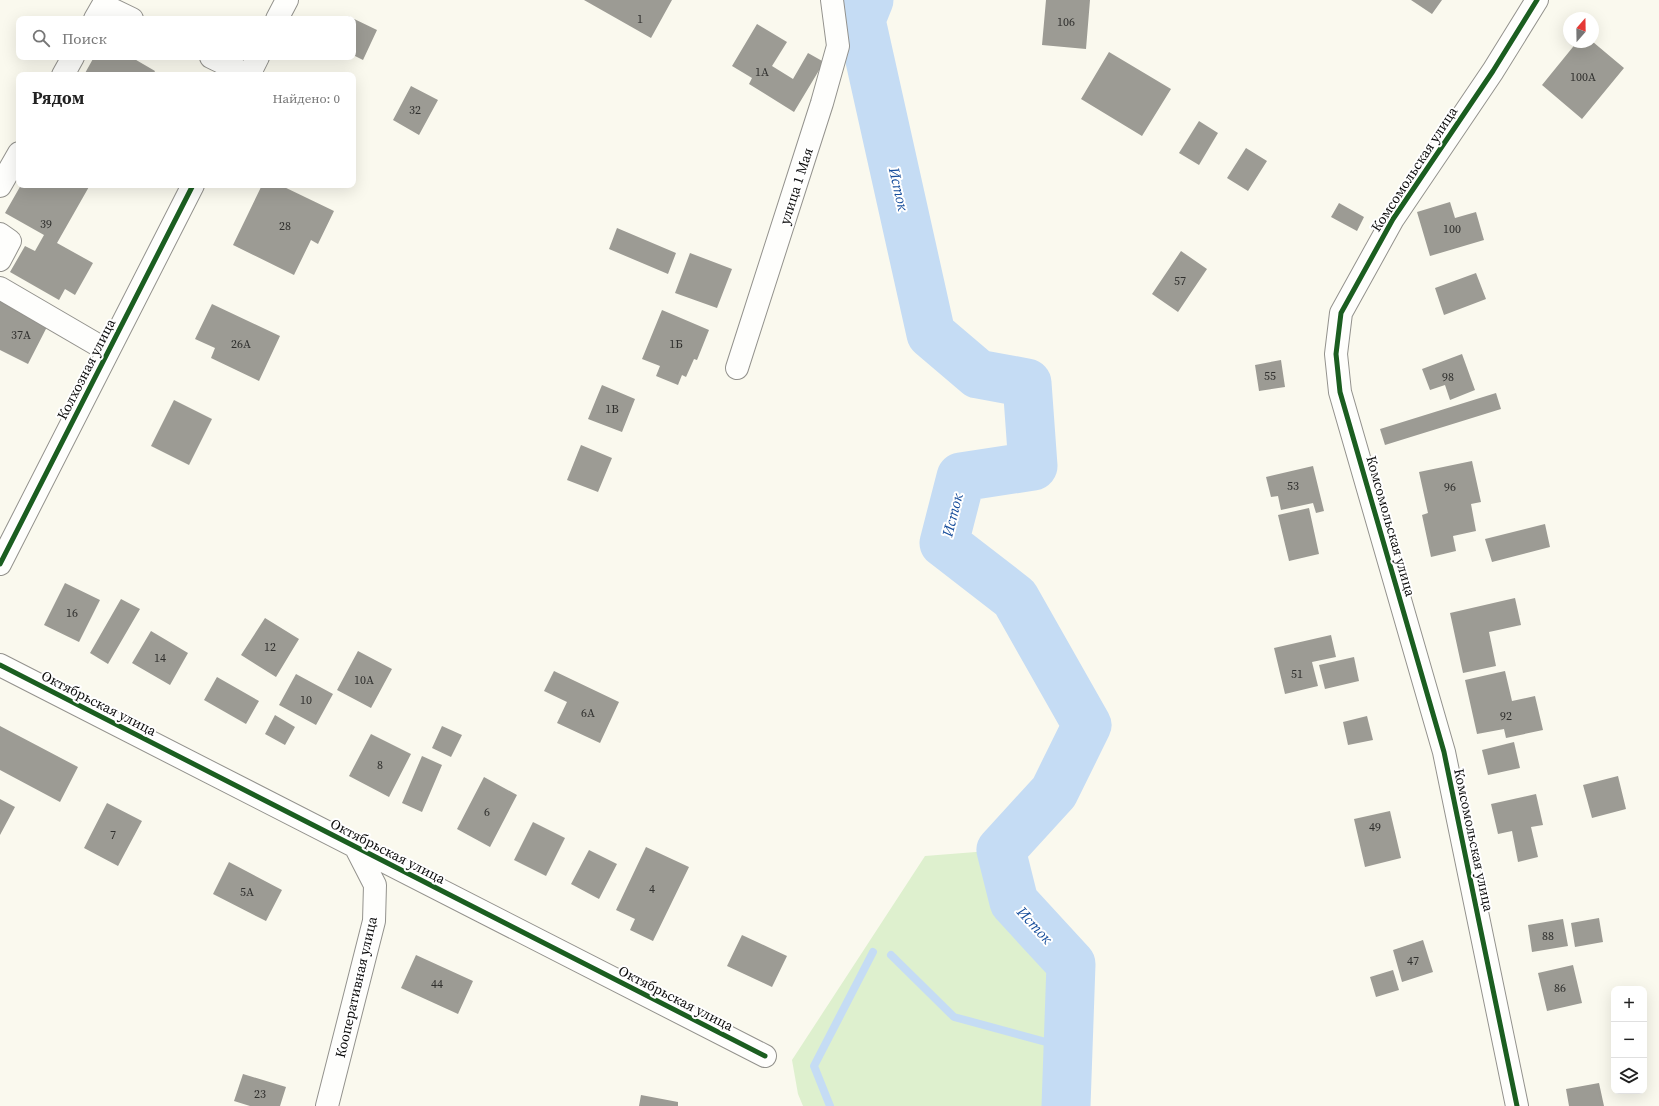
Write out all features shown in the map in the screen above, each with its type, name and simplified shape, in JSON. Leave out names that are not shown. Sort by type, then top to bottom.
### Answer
[{"type":"street","points":[[279,16],[287,0]]},
{"type":"street","name":"улица 1 Мая","points":[[737,368],[822,103],[838,46],[832,0]]},
{"type":"street","name":"Комсомольская улица","points":[[1517,1106],[1444,752],[1340,392],[1336,354],[1341,312],[1393,219],[1493,71],[1537,0]]},
{"type":"street","points":[[97,8],[122,16]]},
{"type":"street","points":[[65,72],[72,60]]},
{"type":"street","points":[[217,60],[242,72]]},
{"type":"street","points":[[250,72],[256,60]]},
{"type":"street","points":[[0,186],[16,158]]},
{"type":"street","name":"Колхозная улица","points":[[0,564],[191,188]]},
{"type":"street","points":[[0,234],[10,240],[0,260]]},
{"type":"street","points":[[0,288],[108,351]]},
{"type":"street","name":"Октябрьская улица","points":[[0,665],[765,1056]]},
{"type":"street","name":"Кооперативная улица","points":[[327,1106],[374,921],[375,885],[356,848]]},
{"type":"green space","points":[[1001,850],[1014,902],[1071,964],[1066,1106],[803,1106],[798,1094],[792,1060],[925,856]]},
{"type":"building","points":[[584,0],[672,0],[651,38]]},
{"type":"building","points":[[1046,0],[1090,0],[1086,49],[1042,45]]},
{"type":"building","points":[[1411,0],[1442,0],[1432,14]]},
{"type":"building","points":[[356,20],[377,30],[363,60],[356,56]]},
{"type":"building","points":[[757,24],[787,42],[772,66],[793,79],[808,53],[824,62],[794,112],[749,84],[752,78],[732,66]]},
{"type":"building","points":[[1599,47],[1624,68],[1582,119],[1542,85],[1572,48]]},
{"type":"building","points":[[1109,52],[1171,89],[1142,136],[1081,99]]},
{"type":"building","points":[[92,60],[136,60],[155,71],[154,72],[86,72]]},
{"type":"building","points":[[411,86],[438,100],[419,135],[393,120]]},
{"type":"building","points":[[1199,121],[1218,133],[1199,165],[1179,153]]},
{"type":"building","points":[[1246,148],[1267,161],[1248,191],[1227,178]]},
{"type":"building","points":[[19,188],[88,188],[57,243],[93,263],[75,295],[65,289],[59,300],[10,272],[25,246],[35,251],[44,235],[5,213]]},
{"type":"building","points":[[261,188],[286,188],[334,211],[318,244],[311,240],[294,275],[233,245]]},
{"type":"building","points":[[1450,202],[1455,218],[1476,212],[1484,240],[1430,256],[1417,212]]},
{"type":"building","points":[[1339,203],[1364,217],[1357,231],[1331,217]]},
{"type":"building","points":[[617,228],[676,253],[668,274],[609,249]]},
{"type":"building","points":[[1181,251],[1207,269],[1178,312],[1152,294]]},
{"type":"building","points":[[690,253],[732,269],[717,308],[675,293]]},
{"type":"building","points":[[1476,273],[1486,299],[1444,315],[1435,288]]},
{"type":"building","points":[[0,296],[50,321],[28,364],[0,350]]},
{"type":"building","points":[[212,304],[280,336],[259,381],[211,358],[215,348],[195,339]]},
{"type":"building","points":[[662,310],[709,330],[697,360],[694,359],[686,377],[682,375],[678,385],[656,376],[660,366],[642,359]]},
{"type":"building","points":[[1462,354],[1475,390],[1450,400],[1445,385],[1430,390],[1422,369]]},
{"type":"building","points":[[1281,360],[1285,387],[1259,391],[1255,365]]},
{"type":"building","points":[[602,385],[635,399],[622,432],[588,419]]},
{"type":"building","points":[[1496,393],[1501,409],[1385,445],[1380,429]]},
{"type":"building","points":[[174,400],[212,419],[189,465],[151,446]]},
{"type":"building","points":[[581,445],[612,458],[598,492],[567,480]]},
{"type":"building","points":[[1472,461],[1481,502],[1471,504],[1476,531],[1453,536],[1456,551],[1431,557],[1422,515],[1428,513],[1419,472]]},
{"type":"building","points":[[1313,466],[1324,511],[1316,513],[1313,503],[1281,510],[1278,496],[1271,497],[1266,477]]},
{"type":"building","points":[[1309,508],[1319,554],[1289,561],[1278,515]]},
{"type":"building","points":[[1545,524],[1550,547],[1492,562],[1485,539]]},
{"type":"building","points":[[65,583],[100,600],[79,642],[44,625]]},
{"type":"building","points":[[1515,598],[1521,625],[1489,632],[1496,666],[1463,673],[1450,613]]},
{"type":"building","points":[[121,599],[140,609],[108,664],[90,653]]},
{"type":"building","points":[[265,618],[299,639],[276,677],[241,655]]},
{"type":"building","points":[[151,631],[188,653],[170,685],[132,663]]},
{"type":"building","points":[[1331,635],[1336,657],[1312,662],[1318,686],[1285,694],[1274,648]]},
{"type":"building","points":[[358,651],[392,669],[371,708],[337,690]]},
{"type":"building","points":[[1354,657],[1359,681],[1325,689],[1319,665]]},
{"type":"building","points":[[554,671],[619,702],[600,743],[557,723],[567,702],[544,691]]},
{"type":"building","points":[[1505,671],[1512,701],[1535,696],[1543,730],[1506,738],[1504,729],[1477,734],[1465,680]]},
{"type":"building","points":[[296,674],[333,694],[316,725],[279,705]]},
{"type":"building","points":[[217,677],[259,701],[246,724],[204,700]]},
{"type":"building","points":[[275,715],[295,727],[285,745],[265,734]]},
{"type":"building","points":[[1367,716],[1373,740],[1348,745],[1343,722]]},
{"type":"building","points":[[0,726],[78,767],[60,802],[0,770]]},
{"type":"building","points":[[442,726],[462,735],[451,757],[432,748]]},
{"type":"building","points":[[371,734],[411,754],[389,797],[349,776]]},
{"type":"building","points":[[1514,742],[1520,768],[1488,775],[1482,750]]},
{"type":"building","points":[[422,756],[442,765],[422,812],[402,803]]},
{"type":"building","points":[[1618,776],[1626,809],[1592,818],[1583,785]]},
{"type":"building","points":[[484,777],[517,795],[490,847],[457,829]]},
{"type":"building","points":[[1536,794],[1543,825],[1531,827],[1538,857],[1518,862],[1512,831],[1498,834],[1491,804]]},
{"type":"building","points":[[0,799],[15,807],[0,835]]},
{"type":"building","points":[[107,803],[142,821],[118,866],[84,848]]},
{"type":"building","points":[[1390,811],[1401,858],[1365,867],[1354,819]]},
{"type":"building","points":[[533,822],[565,838],[546,876],[514,860]]},
{"type":"building","points":[[646,847],[689,867],[653,941],[630,930],[635,919],[616,910]]},
{"type":"building","points":[[589,850],[617,864],[599,899],[571,884]]},
{"type":"building","points":[[229,862],[282,890],[266,921],[213,894]]},
{"type":"building","points":[[1599,918],[1603,942],[1575,947],[1571,923]]},
{"type":"building","points":[[1563,919],[1568,946],[1532,952],[1528,925]]},
{"type":"building","points":[[742,935],[787,956],[772,987],[727,966]]},
{"type":"building","points":[[1423,940],[1433,972],[1402,982],[1393,950]]},
{"type":"building","points":[[416,955],[473,981],[458,1014],[401,988]]},
{"type":"building","points":[[1573,965],[1582,1003],[1547,1011],[1538,973]]},
{"type":"building","points":[[1393,970],[1399,990],[1376,997],[1370,977]]},
{"type":"building","points":[[243,1074],[286,1087],[280,1106],[250,1106],[234,1101]]},
{"type":"building","points":[[1599,1083],[1604,1106],[1569,1106],[1566,1089]]},
{"type":"building","points":[[641,1095],[678,1102],[678,1106],[639,1106]]},
{"type":"waterway","name":"Исток","points":[[869,0],[861,20],[931,334],[978,374],[1027,383],[1033,466],[961,477],[944,543],[1015,598],[1087,725],[1054,792],[1001,850],[1014,902],[1071,964],[1066,1106]]},
{"type":"waterway","points":[[830,1106],[814,1066],[873,952]]},
{"type":"waterway","points":[[891,955],[954,1017],[1068,1048]]},
{"type":"cycle path","points":[[1517,1106],[1444,752],[1340,392],[1336,354],[1341,313],[1393,219],[1493,71],[1537,0]]},
{"type":"cycle path","points":[[0,564],[191,188]]},
{"type":"cycle path","points":[[0,665],[765,1056]]}]
